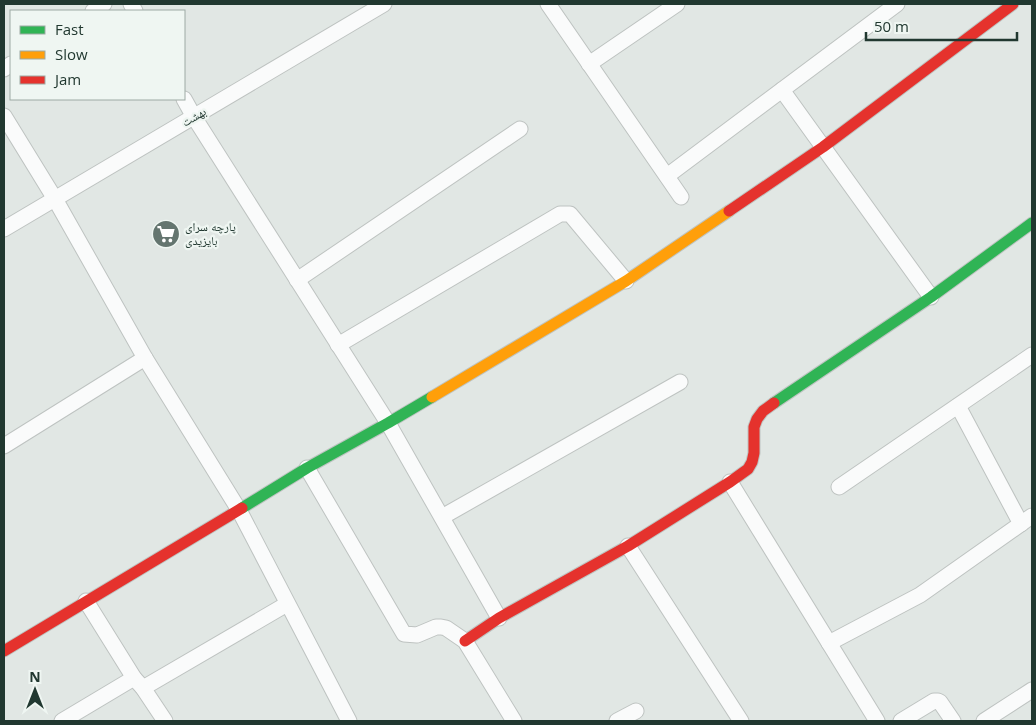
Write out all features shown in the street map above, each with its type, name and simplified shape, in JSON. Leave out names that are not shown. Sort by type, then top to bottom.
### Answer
[{"type":"street","name":"بهشت","points":[[4,229],[384,4]]},
{"type":"street","points":[[548,4],[681,197]]},
{"type":"street","points":[[589,64],[677,4]]},
{"type":"street","points":[[667,176],[896,4]]},
{"type":"street","points":[[4,651],[307,468],[388,423],[626,281],[823,146],[1013,4]]},
{"type":"street","points":[[782,90],[931,298]]},
{"type":"street","points":[[185,100],[388,423],[499,618]]},
{"type":"street","points":[[4,116],[55,199],[145,358],[240,510],[349,721]]},
{"type":"street","points":[[297,280],[520,129]]},
{"type":"street","points":[[338,345],[560,214],[570,214],[626,281]]},
{"type":"street","points":[[464,641],[499,618],[628,546],[748,469],[754,453],[754,427],[763,411],[931,298],[1032,222]]},
{"type":"street","points":[[839,488],[1032,355]]},
{"type":"street","points":[[4,446],[145,358]]},
{"type":"street","points":[[442,517],[680,382]]},
{"type":"street","points":[[828,643],[920,595],[1027,520],[958,406]]},
{"type":"street","points":[[307,468],[404,634],[416,635],[436,627],[441,627],[446,628],[464,641],[514,721]]},
{"type":"street","points":[[730,482],[877,721]]},
{"type":"street","points":[[628,546],[741,721]]},
{"type":"street","points":[[86,601],[138,683],[165,721]]},
{"type":"street","points":[[62,721],[288,604]]},
{"type":"street","points":[[984,721],[1032,690]]},
{"type":"street","points":[[901,721],[934,701],[940,702],[954,721]]},
{"type":"street","points":[[617,721],[636,711]]},
{"type":"traffic: fast","points":[[774,403],[931,297],[1032,223]]},
{"type":"traffic: fast","points":[[242,508],[307,468],[432,397]]},
{"type":"traffic: slow","points":[[432,397],[626,281],[729,211]]},
{"type":"traffic: jam","points":[[729,211],[823,147],[1013,4]]},
{"type":"traffic: jam","points":[[465,641],[499,618],[628,546],[748,469],[754,453],[754,427],[757,419],[763,411],[774,403]]},
{"type":"traffic: jam","points":[[4,651],[242,508]]},
{"type":"place","name":"پارچه سرای بایزیدی","points":[[166,234]]}]
